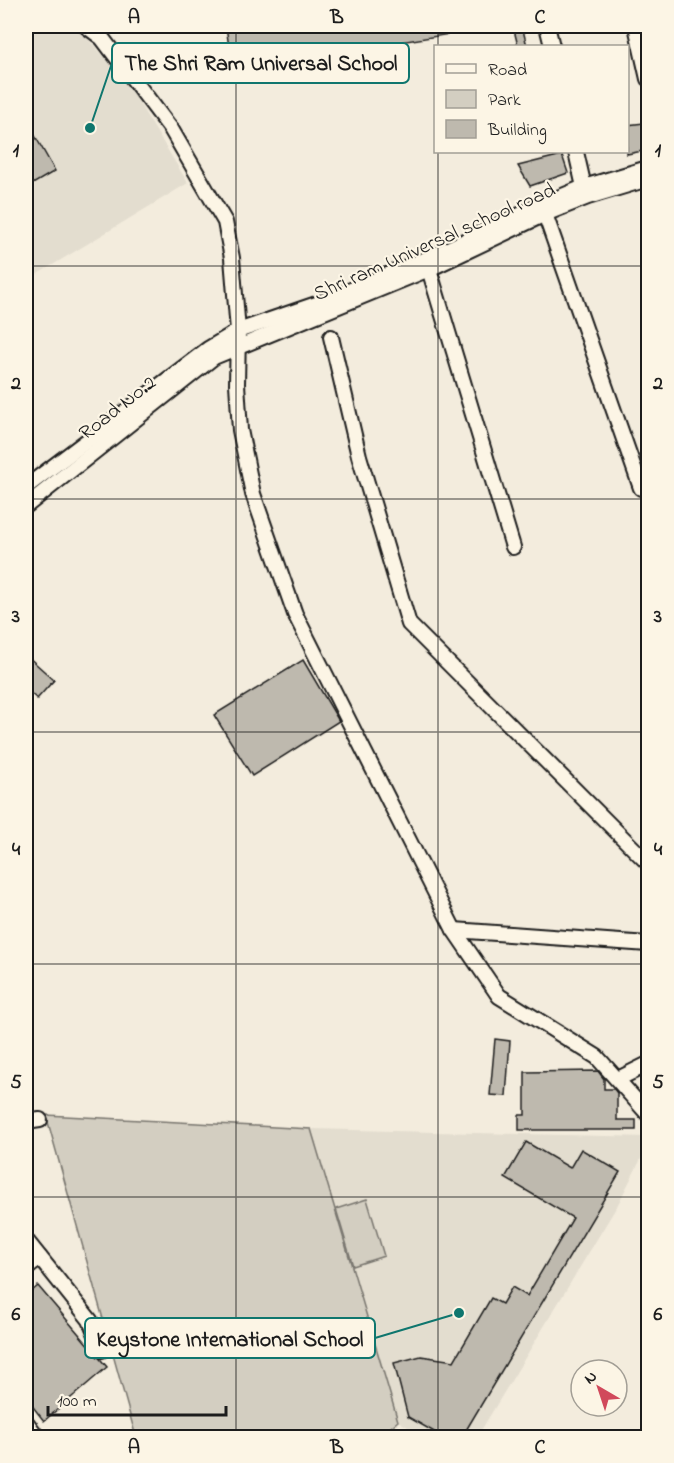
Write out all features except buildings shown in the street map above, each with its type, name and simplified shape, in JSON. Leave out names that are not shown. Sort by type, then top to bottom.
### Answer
[{"type":"street","points":[[86,26],[102,38],[171,129],[225,222],[232,258],[238,338],[237,384],[242,441],[253,494],[296,614],[454,930],[499,996],[597,1057],[648,1114]]},
{"type":"street","points":[[547,26],[552,45]]},
{"type":"street","points":[[636,26],[648,79]]},
{"type":"street","points":[[576,153],[584,187]]},
{"type":"street","name":"Shri ram Universal school road","points":[[238,338],[420,261],[584,187],[648,168]]},
{"type":"street","name":"Shri ram Universal school road","points":[[238,338],[429,269],[545,214],[588,197],[648,179]]},
{"type":"street","points":[[545,214],[641,488]]},
{"type":"street","points":[[429,269],[513,547]]},
{"type":"street","points":[[331,337],[359,456],[409,624],[648,863]]},
{"type":"street","points":[[26,487],[208,349],[238,338]]},
{"type":"street","name":"Road No.2","points":[[26,506],[238,338]]},
{"type":"street","points":[[454,930],[648,944]]},
{"type":"street","points":[[618,1079],[648,1064]]},
{"type":"street","points":[[26,1122],[40,1120]]},
{"type":"street","points":[[26,1240],[90,1320],[102,1350]]},
{"type":"street","points":[[26,1269],[40,1258]]},
{"type":"street","points":[[26,1422],[38,1437]]},
{"type":"shaded area","points":[[32,26],[71,26],[82,33],[121,74],[188,183],[26,281],[26,29]]},
{"type":"shaded area","points":[[311,1129],[648,1137],[648,1145],[617,1206],[477,1437],[424,1437],[398,1421]]},
{"type":"green space","points":[[46,1115],[311,1129],[398,1421],[379,1437],[136,1437]]},
{"type":"green space","points":[[367,1199],[384,1256],[353,1266],[336,1209]]},
{"type":"place","name":"The Shri Ram Universal School","points":[[90,128]]},
{"type":"place","name":"Keystone International School","points":[[459,1313]]}]
